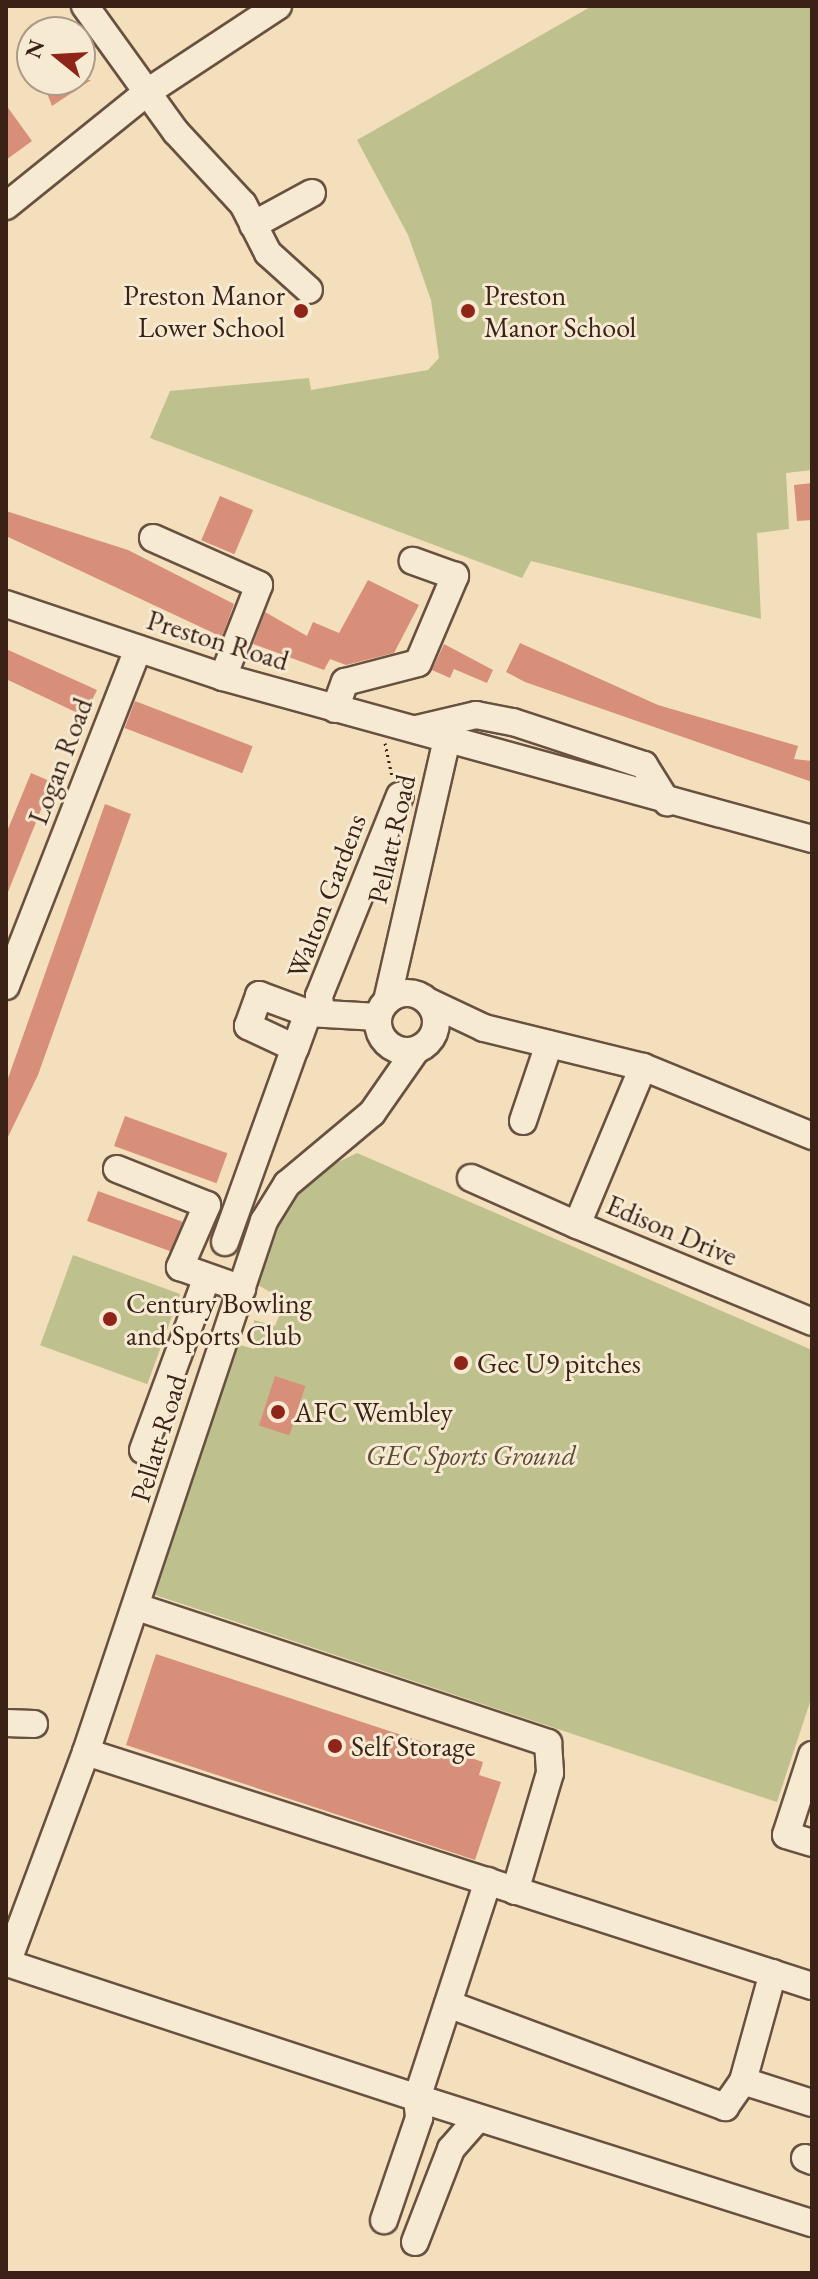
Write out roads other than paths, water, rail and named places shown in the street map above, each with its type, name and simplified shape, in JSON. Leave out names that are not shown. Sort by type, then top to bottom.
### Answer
[{"type":"street","points":[[85,6],[146,93],[253,225],[268,253],[309,290]]},
{"type":"street","points":[[6,206],[146,93],[278,6]]},
{"type":"street","points":[[253,225],[312,193]]},
{"type":"street","points":[[153,538],[259,585],[223,677]]},
{"type":"street","points":[[335,709],[345,682],[418,663],[455,576],[413,561]]},
{"type":"street","name":"Preston Road","points":[[6,604],[223,677],[667,802],[812,839]]},
{"type":"street","name":"Logan Road","points":[[6,986],[138,649]]},
{"type":"street","name":"Preston Road","points":[[402,727],[476,715],[513,722],[644,765],[667,802]]},
{"type":"street","name":"Pellatt Road","points":[[383,1098],[383,1020],[447,739]]},
{"type":"street","name":"Walton Gardens","points":[[383,1020],[314,1012],[400,796]]},
{"type":"street","points":[[399,952],[437,1021],[424,1044]]},
{"type":"street","points":[[225,1242],[295,1048],[314,1012],[259,995],[248,1026],[295,1048]]},
{"type":"street","points":[[383,1020],[423,998]]},
{"type":"street","points":[[423,998],[484,1028],[643,1067],[812,1136]]},
{"type":"street","points":[[383,1020],[424,1044],[484,1028]]},
{"type":"street","name":"Pellatt Road","points":[[7,1965],[140,1608],[264,1221],[287,1184],[383,1098],[424,1044]]},
{"type":"street","points":[[523,1121],[549,1044]]},
{"type":"street","name":"Edison Drive","points":[[643,1067],[577,1225],[812,1322]]},
{"type":"street","points":[[117,1169],[207,1205],[180,1267],[242,1289]]},
{"type":"street","points":[[471,1178],[577,1225]]},
{"type":"street","points":[[143,1450],[207,1277]]},
{"type":"street","points":[[140,1608],[548,1743],[550,1773],[515,1891]]},
{"type":"street","points":[[6,1723],[34,1724]]},
{"type":"street","points":[[86,1752],[812,1986]]},
{"type":"street","points":[[812,1755],[786,1835],[812,1843]]},
{"type":"street","points":[[384,2220],[419,2118],[417,2098],[488,1881]]},
{"type":"street","points":[[7,1965],[812,2223]]},
{"type":"street","points":[[448,2004],[725,2107],[743,2081],[773,1973]]},
{"type":"street","points":[[743,2081],[812,2103]]},
{"type":"street","points":[[415,2242],[451,2149],[478,2118]]},
{"type":"place","name":"Preston Manor Lower School","points":[[301,311]]},
{"type":"place","name":"Preston Manor School","points":[[468,311]]},
{"type":"place","name":"Century Bowling and Sports Club","points":[[110,1319]]},
{"type":"place","name":"Gec U9 pitches","points":[[461,1363]]},
{"type":"place","name":"AFC Wembley","points":[[278,1412]]},
{"type":"place","name":"Self Storage","points":[[335,1746]]},
{"type":"park label","name":"GEC Sports Ground","points":[[471,1455]]}]
